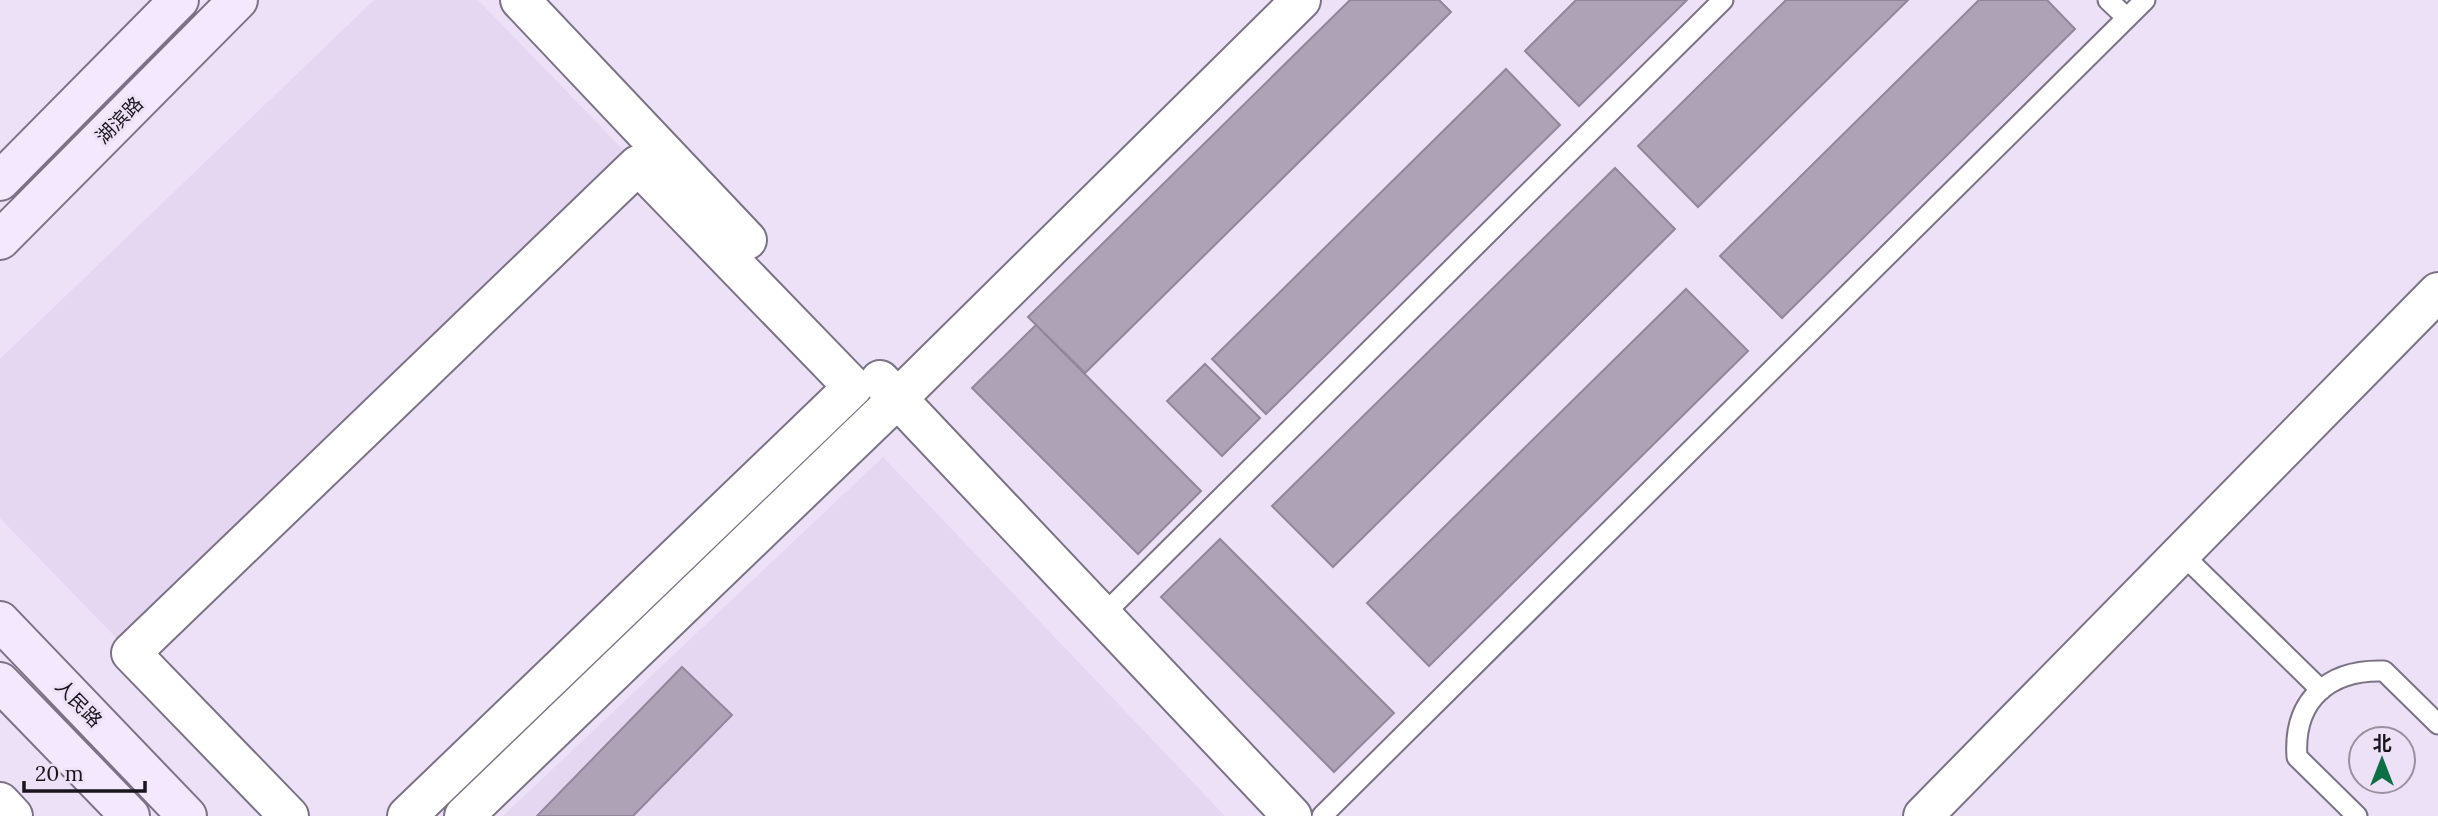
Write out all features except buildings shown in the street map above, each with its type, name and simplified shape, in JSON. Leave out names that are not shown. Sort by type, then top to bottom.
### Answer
[{"type":"main road","points":[[7,172],[179,0]]},
{"type":"main road","name":"湖滨路","points":[[0,240],[238,0]]},
{"type":"main road","name":"人民路","points":[[0,621],[187,816]]},
{"type":"main road","points":[[0,682],[130,816]]},
{"type":"street","points":[[520,0],[1292,816]]},
{"type":"street","points":[[464,816],[897,398],[1301,0]]},
{"type":"street","points":[[289,816],[131,653],[638,165],[853,387],[407,816]]},
{"type":"street","points":[[1923,816],[2438,292]]},
{"type":"street","points":[[0,802],[13,816]]},
{"type":"lane","points":[[1102,615],[1723,0]]},
{"type":"lane","points":[[2108,0],[2127,18]]},
{"type":"lane","points":[[1322,816],[2145,0]]},
{"type":"lane","points":[[2181,554],[2321,690]]},
{"type":"lane","points":[[2357,816],[2297,757],[2299,724],[2306,708],[2321,690],[2347,674],[2384,670],[2438,724]]},
{"type":"shaded area","points":[[374,0],[478,0],[638,165],[131,653],[0,518],[0,359]]},
{"type":"shaded area","points":[[883,457],[1225,816],[503,816]]}]
